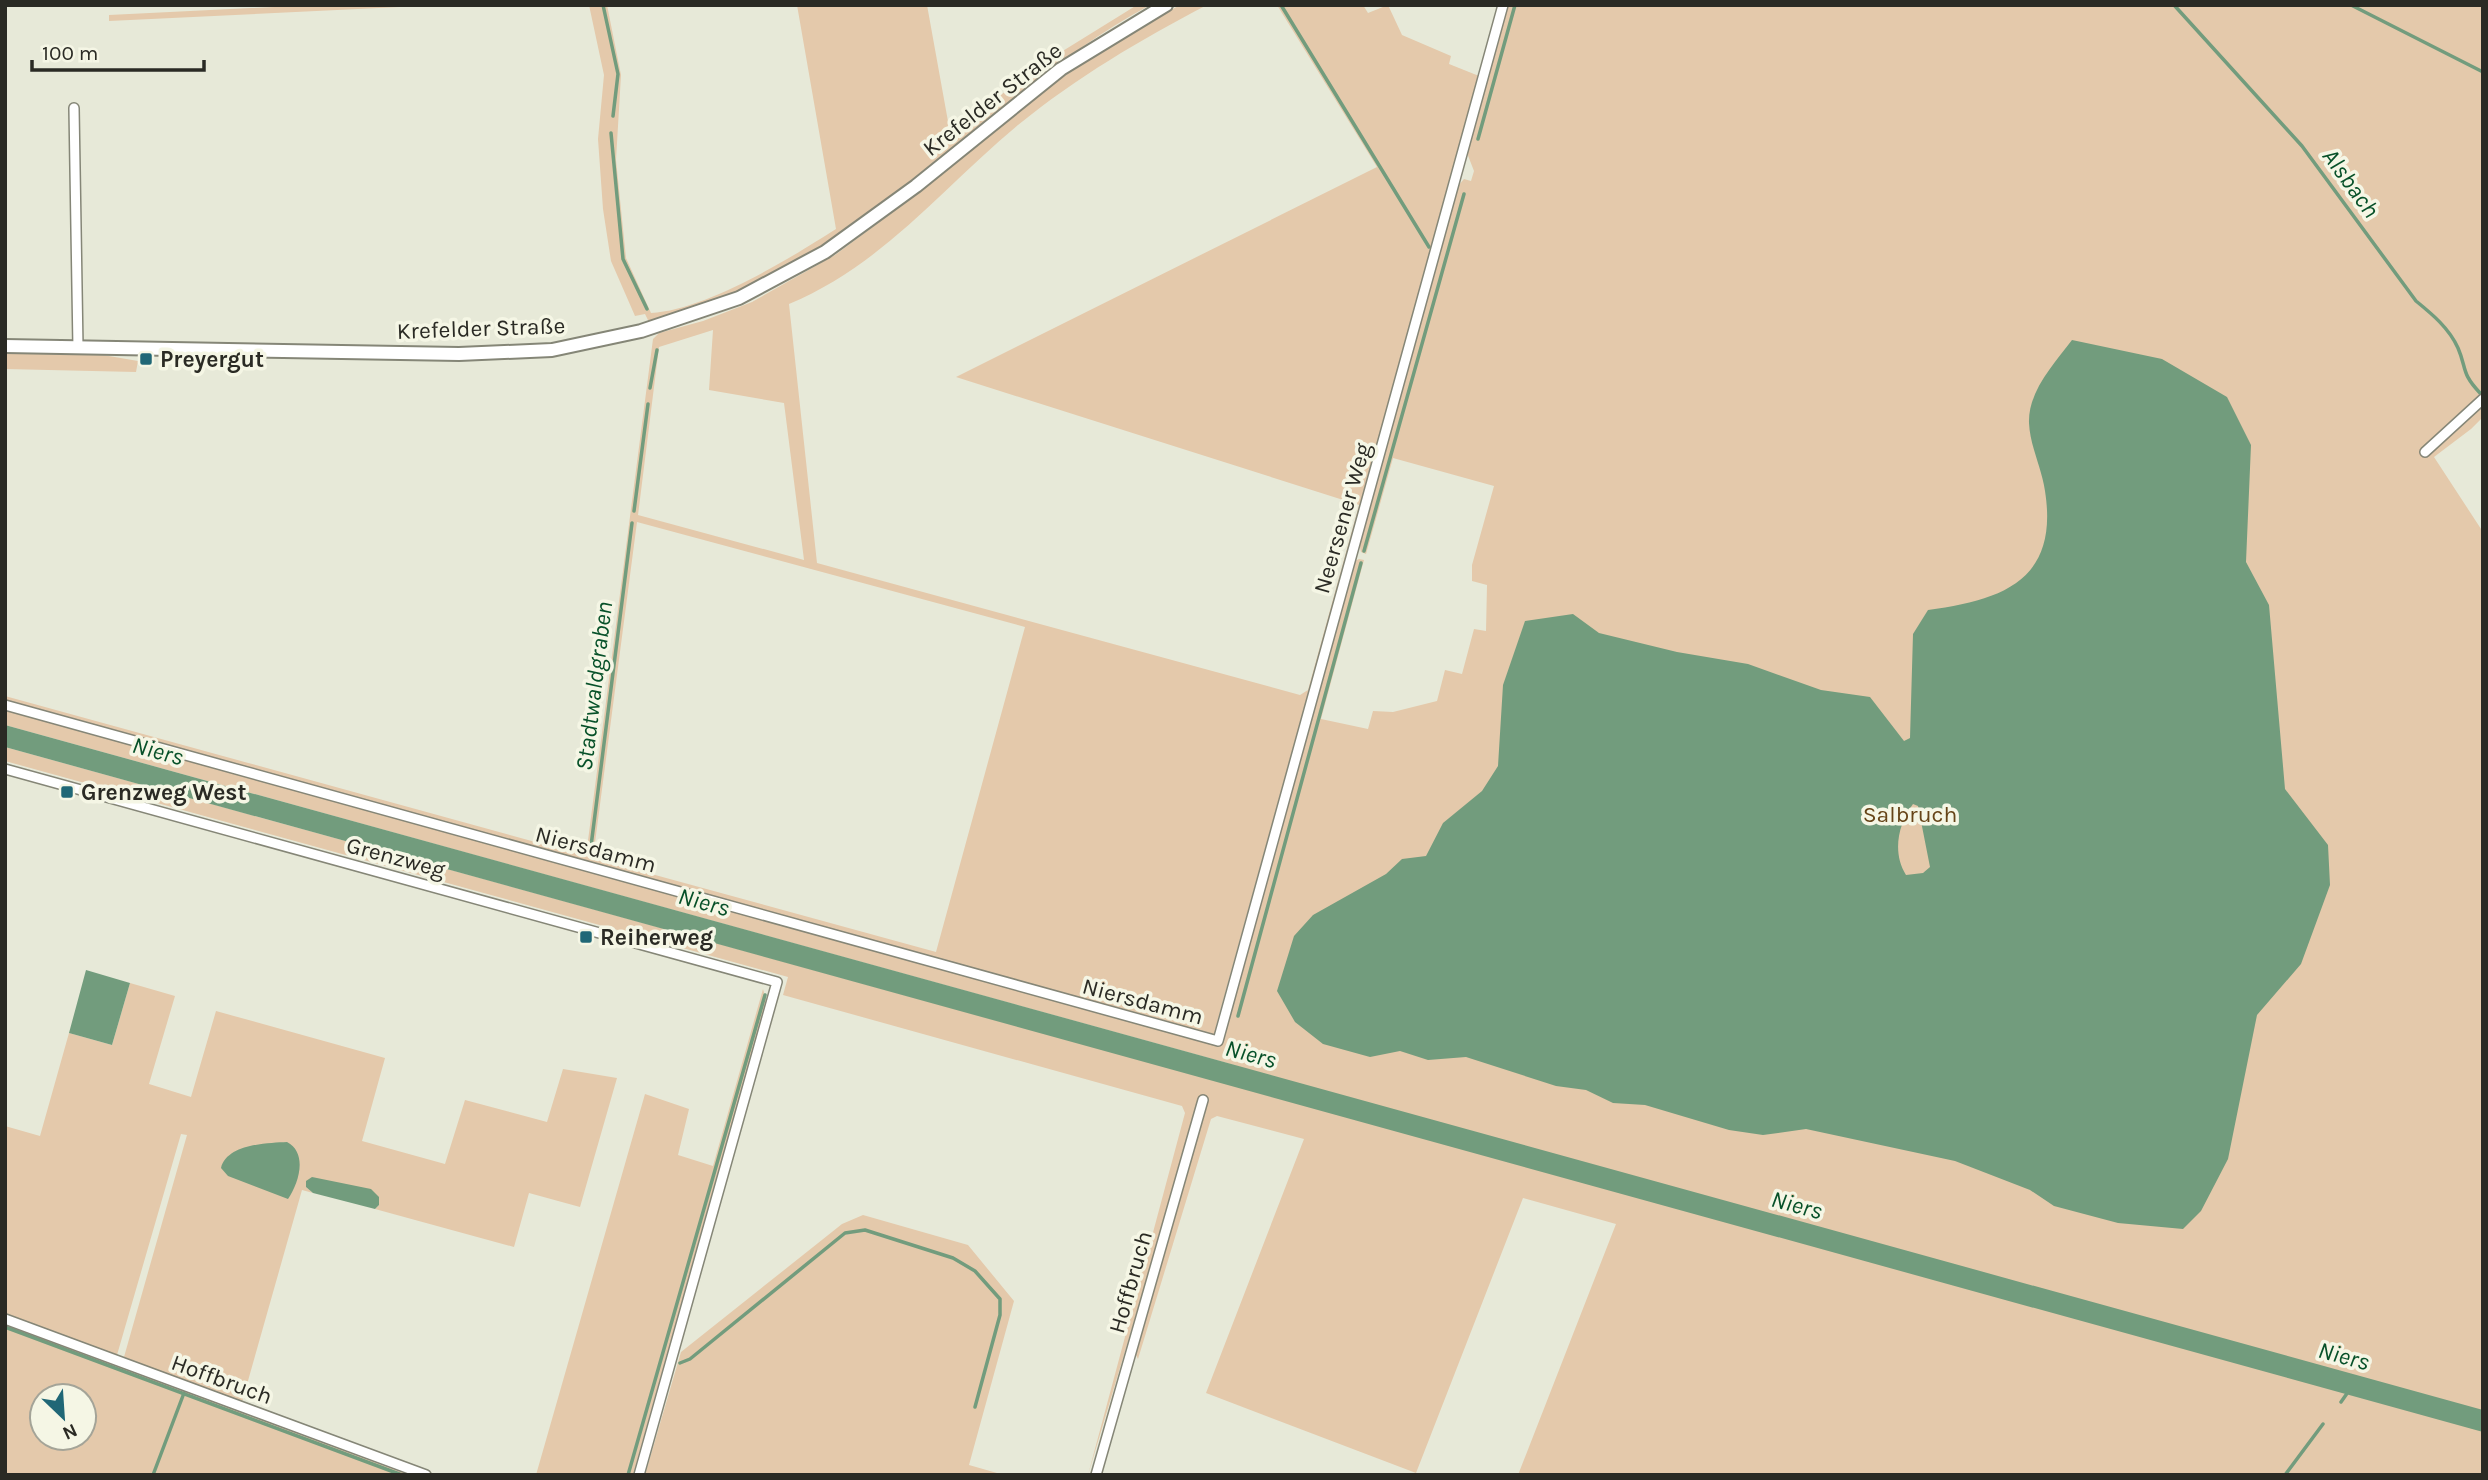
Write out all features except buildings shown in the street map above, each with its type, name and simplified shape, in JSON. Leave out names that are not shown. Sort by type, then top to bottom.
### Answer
[{"type":"main road","name":"Krefelder Straße","points":[[5,346],[459,354],[552,350],[641,331],[739,298],[825,252],[916,186],[1060,69],[1166,5]]},
{"type":"street","name":"Neersener Weg","points":[[1218,1041],[1503,5]]},
{"type":"street","points":[[74,108],[78,348]]},
{"type":"street","points":[[2425,452],[2483,399]]},
{"type":"street","name":"Niersdamm","points":[[5,705],[1218,1041]]},
{"type":"street","name":"Grenzweg","points":[[5,769],[777,982],[639,1475]]},
{"type":"street","name":"Hoffbruch","points":[[1096,1475],[1203,1100]]},
{"type":"street","name":"Hoffbruch","points":[[5,1319],[426,1475]]},
{"type":"green space","points":[[315,5],[441,5],[109,21],[109,15]]},
{"type":"green space","points":[[589,5],[607,5],[621,75],[616,160],[626,258],[651,313],[673,310],[721,293],[771,268],[836,229],[797,5],[927,5],[951,138],[1024,75],[1137,5],[1150,5],[1077,50],[1043,75],[816,252],[735,292],[650,324],[645,314],[635,316],[611,261],[603,209],[598,139],[604,75]]},
{"type":"green space","name":"Salbruch","points":[[1180,5],[1207,5],[1133,46],[1063,91],[990,149],[883,247],[823,288],[789,304],[817,563],[1300,695],[1308,690],[1359,505],[956,377],[1377,167],[1277,5],[1363,5],[1368,13],[1388,5],[1402,35],[1451,56],[1449,64],[1479,76],[1216,1026],[1225,1029],[1353,562],[1364,560],[1321,719],[1368,729],[1373,711],[1393,712],[1437,701],[1445,670],[1462,674],[1474,629],[1486,631],[1487,585],[1472,581],[1472,565],[1494,486],[1393,458],[1366,554],[1361,552],[1359,543],[1457,187],[1464,179],[1471,181],[1474,171],[1467,153],[1508,5],[2483,5],[2483,417],[2434,457],[2483,532],[2483,1475],[1518,1475],[1616,1224],[1523,1198],[1416,1473],[1206,1393],[1304,1139],[1217,1116],[1211,1119],[1138,1359],[1135,1353],[1205,1113],[1197,1110],[1088,1475],[1185,1113],[1182,1106],[783,995],[788,977],[5,761],[5,747],[1782,1237],[1227,1063],[5,725],[5,696],[586,856],[653,339],[659,333],[703,321],[752,302],[835,255],[906,202],[1017,110],[1102,49]],"holes":[[[713,330],[709,390],[784,403],[804,560],[638,515],[659,347]],[[637,522],[1025,627],[936,952],[593,858]]]},
{"type":"green space","points":[[5,352],[103,355],[138,361],[136,372],[5,369]]},
{"type":"green space","points":[[130,983],[175,996],[149,1084],[191,1097],[216,1011],[385,1058],[362,1141],[445,1164],[465,1100],[547,1122],[563,1069],[617,1078],[580,1207],[529,1193],[514,1247],[375,1209],[379,1205],[306,1187],[313,1193],[302,1190],[242,1402],[124,1357],[187,1135],[181,1134],[117,1355],[5,1313],[5,1126],[40,1136],[69,1033],[112,1045]]},
{"type":"green space","points":[[763,989],[767,1003],[633,1475],[536,1475],[645,1094],[689,1109],[678,1155],[713,1166]]},
{"type":"green space","points":[[863,1215],[968,1245],[1014,1301],[969,1465],[1004,1475],[645,1475],[681,1352],[842,1224]]},
{"type":"green space","points":[[5,1323],[412,1475],[5,1475]]},
{"type":"shaded area","points":[[2072,340],[2162,359],[2227,397],[2251,445],[2246,562],[2269,605],[2285,789],[2328,845],[2330,885],[2301,964],[2257,1015],[2228,1159],[2201,1211],[2183,1229],[2118,1223],[2054,1206],[2030,1190],[1955,1161],[1806,1129],[1763,1135],[1729,1130],[1645,1105],[1613,1103],[1586,1090],[1556,1086],[1466,1057],[1428,1060],[1400,1051],[1370,1057],[1323,1044],[1295,1022],[1277,991],[1294,936],[1313,915],[1386,874],[1402,859],[1426,856],[1443,823],[1482,791],[1498,766],[1503,685],[1525,621],[1573,614],[1599,633],[1677,652],[1748,664],[1821,690],[1870,697],[1904,741],[1910,738],[1913,634],[1928,610],[1980,600],[2002,591],[2020,580],[2034,565],[2043,546],[2047,521],[2045,491],[2030,432],[2030,411],[2037,389]],"holes":[[[1913,804],[1918,806],[1930,867],[1923,873],[1906,875],[1899,857],[1899,839],[1908,812]]]},
{"type":"shaded area","points":[[5,725],[2483,1410],[2483,1432],[5,747]]},
{"type":"shaded area","points":[[86,970],[130,983],[112,1045],[69,1033]]},
{"type":"shaded area","points":[[287,1142],[298,1153],[300,1169],[288,1199],[228,1176],[221,1168],[225,1160],[239,1149]]},
{"type":"shaded area","points":[[312,1177],[371,1189],[379,1197],[379,1205],[375,1209],[313,1193],[306,1187],[306,1181]]},
{"type":"waterway","name":"Stadtwaldgraben","points":[[603,5],[618,74],[613,116]]},
{"type":"waterway","points":[[1281,5],[1429,247]]},
{"type":"waterway","points":[[1478,139],[1515,5]]},
{"type":"waterway","name":"Alsbach","points":[[2174,5],[2302,146],[2416,301],[2450,334],[2458,348],[2467,376],[2480,393]]},
{"type":"waterway","points":[[2351,5],[2483,72]]},
{"type":"waterway","name":"Stadtwaldgraben","points":[[611,133],[623,259],[647,309]]},
{"type":"waterway","points":[[1364,551],[1464,194]]},
{"type":"waterway","name":"Stadtwaldgraben","points":[[650,388],[657,350]]},
{"type":"waterway","name":"Stadtwaldgraben","points":[[634,511],[648,404]]},
{"type":"waterway","name":"Stadtwaldgraben","points":[[590,854],[632,523]]},
{"type":"waterway","points":[[1238,1016],[1361,563]]},
{"type":"waterway","points":[[628,1475],[765,995]]},
{"type":"waterway","points":[[680,1363],[690,1359],[845,1233],[865,1230],[953,1258],[975,1271],[1000,1299],[1000,1315],[975,1407]]},
{"type":"waterway","points":[[5,1327],[402,1475]]},
{"type":"waterway","points":[[2341,1402],[2348,1392]]},
{"type":"waterway","points":[[153,1475],[184,1393]]},
{"type":"waterway","points":[[2285,1475],[2323,1424]]},
{"type":"place","name":"Preyergut","points":[[146,359]]},
{"type":"place","name":"Grenzweg West","points":[[67,792]]},
{"type":"place","name":"Reiherweg","points":[[586,937]]},
{"type":"water label","name":"Niers","points":[[158,751]]},
{"type":"water label","name":"Niers","points":[[704,902]]},
{"type":"water label","name":"Niers","points":[[1251,1054]]},
{"type":"water label","name":"Niers","points":[[1797,1205]]},
{"type":"water label","name":"Niers","points":[[2344,1356]]}]
